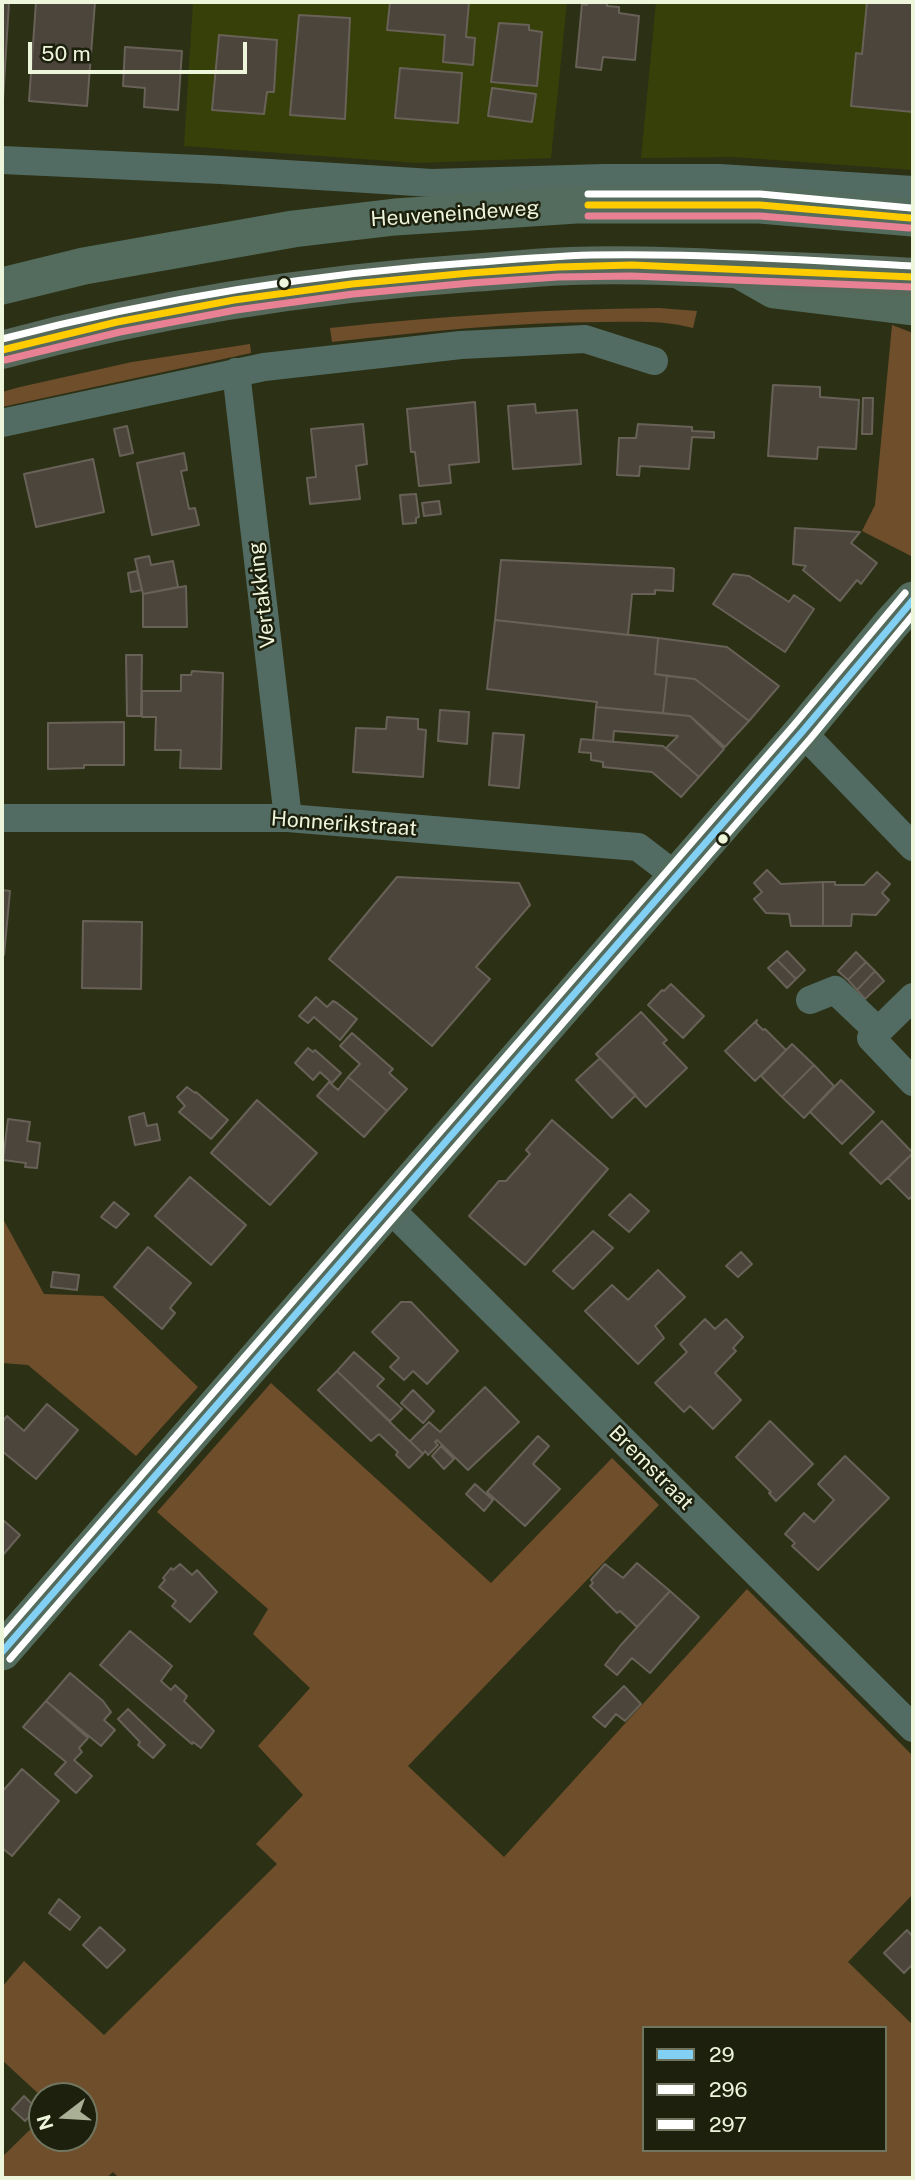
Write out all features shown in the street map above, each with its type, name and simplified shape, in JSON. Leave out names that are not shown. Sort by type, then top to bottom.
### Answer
[{"type":"highway","points":[[2,350],[48,337],[179,309],[299,289],[394,278],[569,266],[682,266],[832,271],[913,277]]},
{"type":"main road","name":"Heuveneindeweg","points":[[12,279],[293,229],[394,217],[576,205],[760,205],[913,218]]},
{"type":"main road","points":[[737,269],[774,290],[913,307]]},
{"type":"main road","points":[[2,1652],[802,732],[913,600]]},
{"type":"street","name":"Heuveneindeweg","points":[[2,160],[432,183],[719,178],[913,190]]},
{"type":"street","points":[[2,423],[264,367],[461,345],[585,339],[654,361]]},
{"type":"street","name":"Vertakking","points":[[236,372],[288,818]]},
{"type":"street","points":[[802,732],[913,847]]},
{"type":"street","name":"Honnerikstraat","points":[[2,818],[288,818],[638,847],[676,876]]},
{"type":"street","points":[[810,1000],[835,990],[878,1031]]},
{"type":"street","points":[[913,997],[871,1038],[913,1082]]},
{"type":"street","name":"Bremstraat","points":[[388,1207],[913,1728]]},
{"type":"shaded area","points":[[193,2],[567,2],[551,158],[417,163],[184,146]]},
{"type":"shaded area","points":[[656,2],[913,2],[913,170],[733,157],[641,158]]},
{"type":"shaded area","points":[[659,308],[697,311],[693,328],[648,322],[569,322],[433,331],[332,342],[330,328],[494,314]]},
{"type":"shaded area","points":[[892,325],[913,333],[913,557],[862,531],[875,505]]},
{"type":"shaded area","points":[[250,344],[251,353],[2,407],[2,392],[20,387],[132,362]]},
{"type":"shaded area","points":[[2,1217],[44,1294],[103,1296],[198,1387],[136,1456],[28,1365],[2,1363]]},
{"type":"shaded area","points":[[271,1383],[491,1583],[612,1458],[659,1505],[408,1766],[504,1857],[747,1589],[913,1756],[913,1894],[848,1962],[913,2025],[913,2178],[119,2178],[113,2172],[106,2178],[2,2178],[2,2157],[28,2132],[28,2152],[98,2152],[98,2082],[28,2084],[2,2060],[2,1987],[24,1961],[104,2035],[277,1864],[256,1844],[303,1795],[258,1746],[310,1688],[253,1634],[268,1609],[157,1512]]},
{"type":"building","points":[[2,2],[9,2],[3,100],[2,100]]},
{"type":"building","points":[[36,2],[95,2],[87,106],[29,101]]},
{"type":"building","points":[[390,2],[469,2],[466,37],[475,38],[473,65],[443,62],[445,35],[387,30]]},
{"type":"building","points":[[587,2],[607,2],[607,6],[619,7],[619,13],[639,16],[635,60],[603,57],[601,70],[576,67],[582,4],[587,5]]},
{"type":"building","points":[[867,2],[913,2],[913,112],[851,106],[856,53],[862,54]]},
{"type":"building","points":[[299,15],[350,18],[345,119],[290,115]]},
{"type":"building","points":[[499,23],[529,25],[529,30],[542,32],[537,86],[491,82]]},
{"type":"building","points":[[219,35],[277,40],[274,92],[267,92],[264,114],[212,110]]},
{"type":"building","points":[[125,47],[182,51],[178,110],[144,107],[145,88],[123,86]]},
{"type":"building","points":[[400,68],[462,73],[458,123],[395,118]]},
{"type":"building","points":[[492,88],[536,94],[532,122],[488,116]]},
{"type":"building","points":[[773,385],[820,387],[820,397],[859,400],[856,449],[818,447],[817,459],[768,456]]},
{"type":"building","points":[[863,398],[873,398],[872,434],[862,434]]},
{"type":"building","points":[[475,402],[479,462],[449,465],[451,483],[419,486],[415,452],[411,452],[407,409]]},
{"type":"building","points":[[535,404],[536,413],[577,410],[581,464],[513,469],[508,406]]},
{"type":"building","points":[[363,424],[367,464],[356,466],[360,499],[310,504],[307,478],[316,477],[311,429]]},
{"type":"building","points":[[638,424],[692,427],[692,431],[714,432],[714,438],[692,437],[689,469],[640,466],[639,476],[617,475],[619,438],[636,438]]},
{"type":"building","points":[[127,426],[133,453],[120,456],[114,429]]},
{"type":"building","points":[[184,453],[187,470],[181,471],[189,509],[195,508],[199,525],[152,535],[137,463]]},
{"type":"building","points":[[93,459],[104,512],[36,527],[24,474]]},
{"type":"building","points":[[416,494],[419,517],[416,518],[416,523],[403,524],[400,495]]},
{"type":"building","points":[[439,501],[441,514],[424,516],[422,503]]},
{"type":"building","points":[[795,528],[860,532],[851,543],[877,563],[861,584],[857,580],[840,601],[803,570],[806,566],[793,564]]},
{"type":"building","points":[[149,556],[151,565],[173,561],[178,587],[143,594],[135,559]]},
{"type":"building","points":[[501,560],[672,568],[673,591],[655,590],[655,594],[632,594],[628,635],[495,620]]},
{"type":"building","points":[[137,571],[142,590],[131,592],[128,573]]},
{"type":"building","points":[[733,574],[749,576],[789,602],[794,595],[814,609],[785,652],[713,604]]},
{"type":"building","points":[[186,586],[187,627],[143,627],[143,594]]},
{"type":"building","points":[[495,620],[658,638],[655,674],[667,676],[663,713],[596,707],[597,702],[487,689]]},
{"type":"building","points":[[658,638],[727,647],[779,686],[749,721],[695,679],[655,674]]},
{"type":"building","points":[[126,655],[142,655],[141,716],[127,716]]},
{"type":"building","points":[[192,671],[223,673],[221,769],[180,768],[181,750],[155,750],[156,717],[142,717],[142,691],[181,691],[181,675],[191,675]]},
{"type":"building","points":[[667,676],[695,679],[749,721],[725,747],[690,716],[663,713]]},
{"type":"building","points":[[596,707],[690,716],[724,749],[699,777],[666,748],[678,736],[614,731],[613,742],[593,740]]},
{"type":"building","points":[[440,710],[469,712],[467,744],[438,741]]},
{"type":"building","points":[[387,717],[418,719],[418,729],[426,730],[423,777],[353,772],[356,728],[386,729]]},
{"type":"building","points":[[124,722],[124,765],[84,765],[84,768],[48,769],[48,723]]},
{"type":"building","points":[[493,733],[524,735],[519,788],[489,785]]},
{"type":"building","points":[[581,739],[663,746],[699,777],[681,797],[652,772],[603,767],[603,762],[591,760],[591,753],[579,752]]},
{"type":"building","points":[[767,870],[781,884],[823,882],[823,926],[791,926],[789,914],[766,913],[754,899],[762,892],[754,883]]},
{"type":"building","points":[[877,872],[890,884],[882,893],[889,900],[876,915],[852,914],[851,926],[823,926],[823,882],[835,882],[835,885],[864,885]]},
{"type":"building","points":[[397,877],[519,883],[530,905],[476,967],[490,979],[432,1046],[329,959]]},
{"type":"building","points":[[2,890],[10,891],[4,955],[2,955]]},
{"type":"building","points":[[83,921],[142,922],[141,989],[82,988]]},
{"type":"building","points":[[787,951],[805,970],[796,979],[777,960]]},
{"type":"building","points":[[856,952],[866,962],[848,980],[838,971]]},
{"type":"building","points":[[777,960],[796,979],[787,988],[768,968]]},
{"type":"building","points":[[866,962],[875,971],[857,990],[848,980]]},
{"type":"building","points":[[875,971],[884,981],[865,999],[857,990]]},
{"type":"building","points":[[671,984],[704,1016],[683,1038],[648,1005]]},
{"type":"building","points":[[316,997],[327,1007],[333,1001],[337,1003],[357,1019],[340,1040],[314,1017],[308,1023],[299,1016]]},
{"type":"building","points":[[641,1012],[667,1040],[663,1043],[687,1068],[646,1107],[596,1054]]},
{"type":"building","points":[[757,1020],[756,1023],[786,1050],[755,1081],[725,1051]]},
{"type":"building","points":[[352,1033],[393,1069],[389,1073],[407,1089],[387,1111],[348,1077],[360,1064],[340,1046]]},
{"type":"building","points":[[792,1044],[814,1065],[782,1097],[761,1076]]},
{"type":"building","points":[[308,1048],[313,1052],[315,1050],[341,1073],[332,1083],[320,1072],[313,1080],[295,1063]]},
{"type":"building","points":[[600,1058],[636,1095],[612,1118],[576,1080]]},
{"type":"building","points":[[814,1065],[834,1086],[804,1118],[782,1097]]},
{"type":"building","points":[[348,1077],[387,1111],[364,1137],[317,1096],[329,1082],[338,1090]]},
{"type":"building","points":[[841,1080],[874,1112],[842,1144],[810,1112]]},
{"type":"building","points":[[187,1087],[228,1120],[211,1139],[179,1112],[185,1106],[177,1097]]},
{"type":"building","points":[[257,1100],[317,1153],[270,1205],[211,1153]]},
{"type":"building","points":[[144,1113],[147,1126],[157,1124],[160,1140],[135,1145],[129,1117]]},
{"type":"building","points":[[8,1119],[30,1122],[27,1141],[40,1143],[37,1168],[25,1167],[26,1163],[3,1160]]},
{"type":"building","points":[[552,1120],[608,1169],[525,1265],[469,1216],[499,1181],[506,1181],[530,1154],[526,1150]]},
{"type":"building","points":[[882,1121],[913,1153],[881,1184],[850,1153]]},
{"type":"building","points":[[913,1153],[913,1195],[909,1199],[888,1178]]},
{"type":"building","points":[[190,1177],[246,1225],[211,1265],[155,1216]]},
{"type":"building","points":[[630,1194],[649,1211],[629,1232],[609,1215]]},
{"type":"building","points":[[114,1202],[129,1214],[116,1228],[101,1217]]},
{"type":"building","points":[[593,1231],[613,1248],[573,1289],[553,1271]]},
{"type":"building","points":[[148,1247],[191,1283],[170,1308],[175,1313],[162,1329],[114,1287]]},
{"type":"building","points":[[741,1252],[752,1264],[738,1277],[726,1266]]},
{"type":"building","points":[[658,1270],[685,1297],[655,1326],[664,1338],[638,1364],[585,1311],[612,1285],[628,1300]]},
{"type":"building","points":[[53,1272],[79,1275],[77,1290],[51,1287]]},
{"type":"building","points":[[401,1302],[411,1302],[458,1351],[427,1384],[413,1371],[404,1380],[390,1367],[399,1358],[372,1332]]},
{"type":"building","points":[[705,1319],[715,1329],[726,1319],[743,1337],[733,1348],[736,1351],[715,1373],[741,1400],[713,1429],[690,1406],[684,1412],[655,1383],[687,1352],[680,1344]]},
{"type":"building","points":[[354,1352],[384,1379],[377,1386],[402,1409],[390,1421],[337,1371]]},
{"type":"building","points":[[337,1371],[423,1454],[409,1468],[396,1455],[398,1452],[379,1434],[371,1441],[318,1390]]},
{"type":"building","points":[[485,1387],[519,1422],[468,1470],[437,1440],[435,1442],[438,1445],[428,1455],[425,1451],[423,1454],[410,1441],[429,1422],[440,1432]]},
{"type":"building","points":[[413,1390],[434,1411],[423,1423],[401,1403]]},
{"type":"building","points":[[47,1404],[78,1430],[36,1479],[2,1451],[2,1422],[7,1416],[24,1431]]},
{"type":"building","points":[[770,1421],[813,1464],[776,1501],[769,1493],[771,1492],[736,1457]]},
{"type":"building","points":[[538,1436],[549,1446],[533,1464],[560,1489],[525,1526],[487,1492]]},
{"type":"building","points":[[441,1446],[454,1459],[444,1469],[432,1456]]},
{"type":"building","points":[[845,1456],[889,1498],[818,1570],[792,1546],[795,1543],[785,1534],[804,1513],[814,1522],[834,1500],[818,1484]]},
{"type":"building","points":[[475,1484],[493,1500],[484,1511],[466,1494]]},
{"type":"building","points":[[2,1519],[20,1535],[2,1556]]},
{"type":"building","points":[[637,1563],[670,1591],[637,1627],[620,1611],[617,1613],[590,1586],[593,1583],[591,1580],[605,1564],[623,1578]]},
{"type":"building","points":[[180,1564],[192,1575],[197,1570],[217,1592],[190,1622],[172,1606],[176,1601],[159,1587],[171,1568],[173,1570]]},
{"type":"building","points":[[670,1591],[699,1617],[650,1673],[632,1658],[617,1675],[605,1665]]},
{"type":"building","points":[[130,1631],[172,1666],[161,1681],[171,1690],[175,1685],[187,1696],[184,1701],[214,1731],[201,1748],[193,1742],[192,1744],[100,1665]]},
{"type":"building","points":[[70,1673],[103,1701],[111,1712],[104,1720],[115,1730],[101,1746],[46,1701]]},
{"type":"building","points":[[624,1686],[641,1704],[625,1721],[616,1714],[605,1727],[593,1717]]},
{"type":"building","points":[[46,1701],[88,1738],[79,1748],[82,1752],[74,1760],[92,1776],[76,1793],[55,1774],[66,1762],[23,1727]]},
{"type":"building","points":[[128,1709],[165,1745],[153,1758],[138,1745],[140,1742],[118,1719]]},
{"type":"building","points":[[22,1769],[59,1801],[12,1856],[2,1848],[2,1792]]},
{"type":"building","points":[[59,1899],[80,1917],[70,1930],[49,1913]]},
{"type":"building","points":[[100,1927],[125,1950],[107,1968],[83,1945]]},
{"type":"building","points":[[907,1930],[913,1937],[913,1964],[904,1973],[884,1953]]},
{"type":"building","points":[[24,2096],[28,2100],[28,2118],[25,2121],[12,2109]]},
{"type":"transit line","points":[[588,194],[760,194],[911,208]]},
{"type":"transit line","points":[[588,205],[760,205],[910,218]]},
{"type":"transit line","points":[[588,216],[760,216],[909,228]]},
{"type":"transit line","points":[[2,339],[120,311],[239,289],[420,267],[591,255],[672,255],[913,266]]},
{"type":"transit line","points":[[2,350],[117,322],[234,300],[352,284],[470,273],[632,265],[913,277]]},
{"type":"transit line","points":[[5,360],[120,332],[236,310],[353,294],[471,283],[558,277],[631,276],[912,287]]},
{"type":"transit line","name":"297","points":[[2,1636],[794,725],[905,593]]},
{"type":"transit line","name":"29","points":[[2,1652],[802,732],[913,600]]},
{"type":"transit line","name":"296","points":[[10,1659],[810,739],[913,615]]}]
